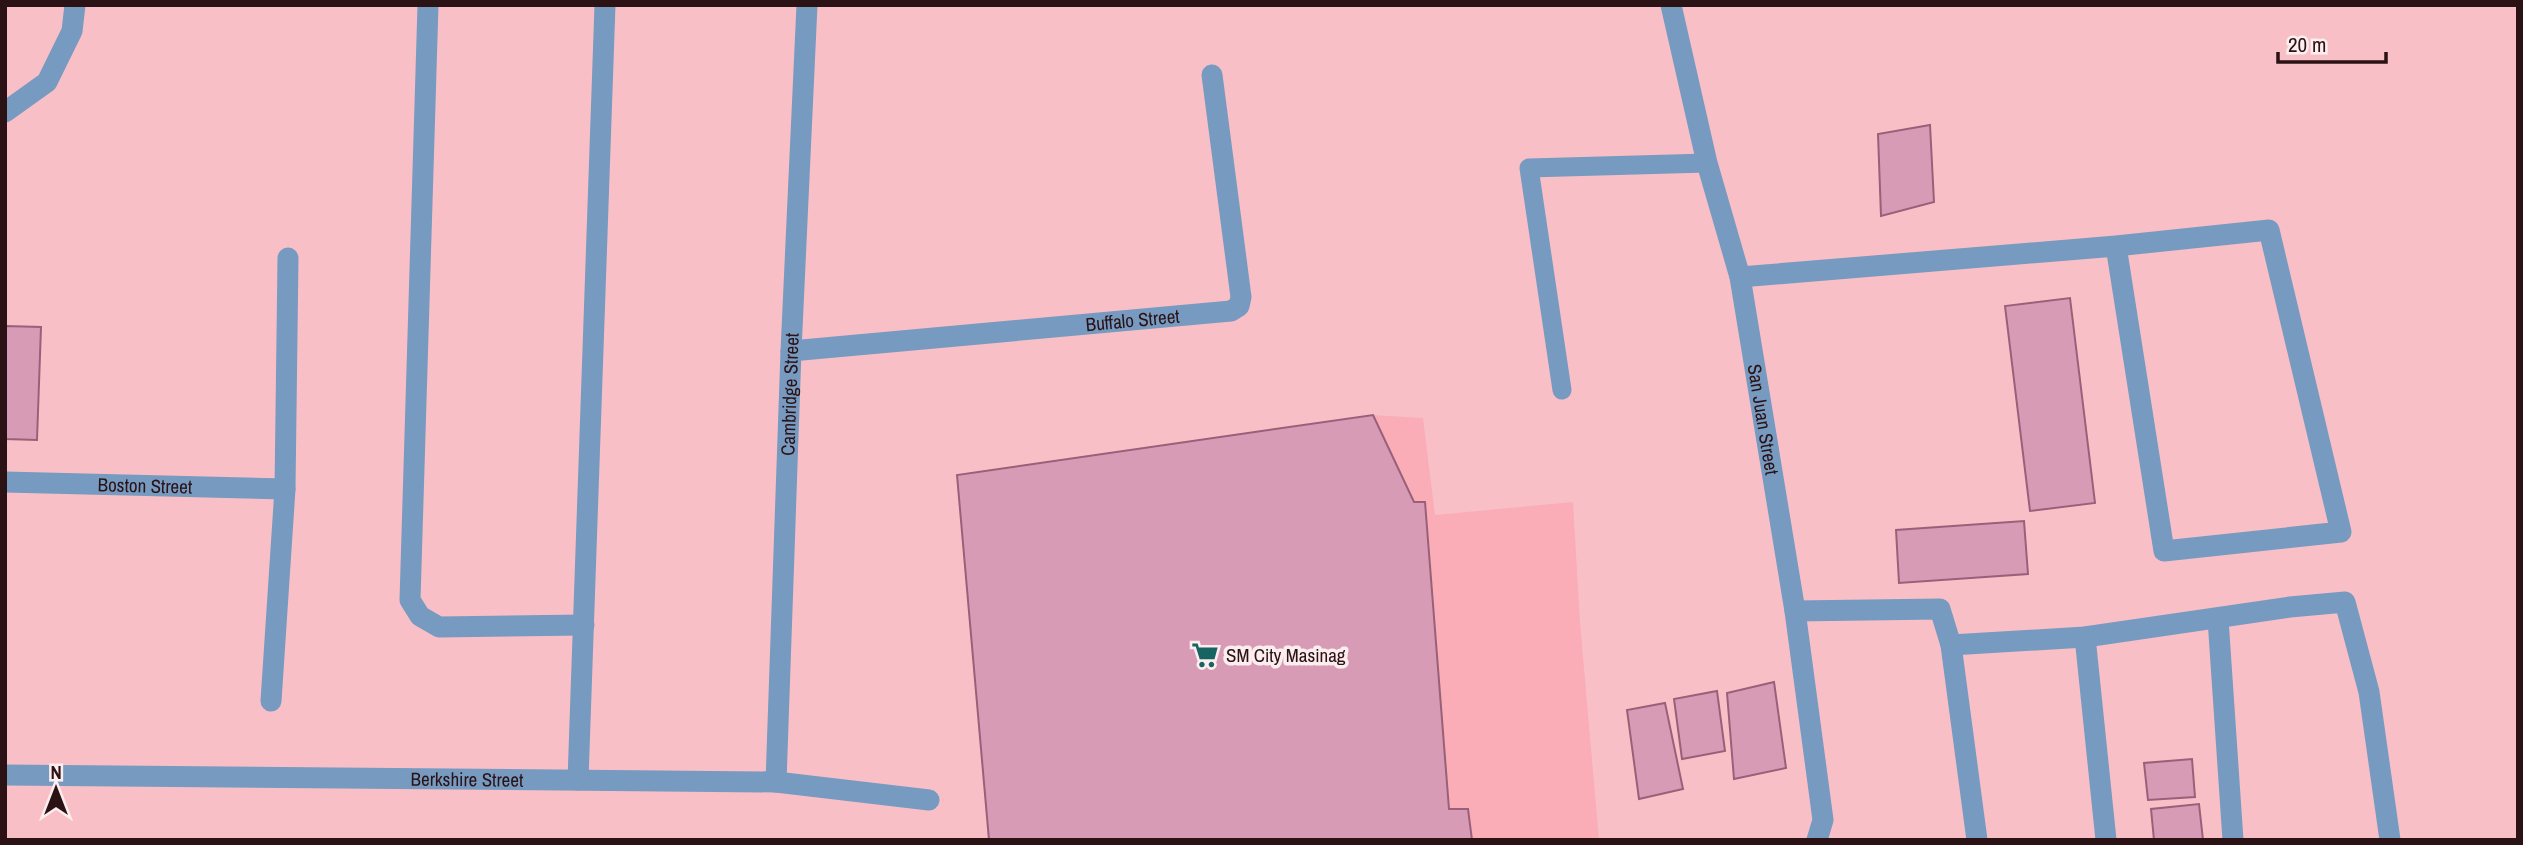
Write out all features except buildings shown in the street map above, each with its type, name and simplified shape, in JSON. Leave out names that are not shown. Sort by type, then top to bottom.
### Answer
[{"type":"street","points":[[5,112],[47,82],[72,31],[75,5]]},
{"type":"street","points":[[428,5],[410,600],[420,616],[439,627],[584,625]]},
{"type":"street","points":[[578,780],[605,5]]},
{"type":"street","name":"Cambridge Street","points":[[776,782],[791,351],[807,5]]},
{"type":"street","name":"San Juan Street","points":[[1671,5],[1707,163],[1740,277],[1795,611],[1823,820],[1816,840]]},
{"type":"street","name":"Buffalo Street","points":[[791,351],[1231,311],[1239,306],[1241,297],[1212,75]]},
{"type":"street","points":[[1740,277],[2116,246],[2269,230],[2341,532],[2164,551],[2116,246]]},
{"type":"street","points":[[271,701],[285,489],[288,258]]},
{"type":"street","name":"Boston Street","points":[[5,482],[285,489]]},
{"type":"street","points":[[1951,645],[2085,637],[2290,607],[2345,602],[2369,692],[2390,840]]},
{"type":"street","points":[[1795,611],[1940,609],[1951,645],[1977,840]]},
{"type":"street","points":[[2218,619],[2233,840]]},
{"type":"street","points":[[2085,637],[2106,840]]},
{"type":"street","name":"Berkshire Street","points":[[5,775],[776,782],[929,800]]},
{"type":"lane","points":[[1562,390],[1529,168],[1707,163]]},
{"type":"shaded area","name":"SM City Masinag","points":[[1373,415],[1423,418],[1435,515],[1573,502],[1580,622],[1599,840],[989,840],[957,475]]},
{"type":"place","name":"SM City Masinag","points":[[1205,655]]}]
